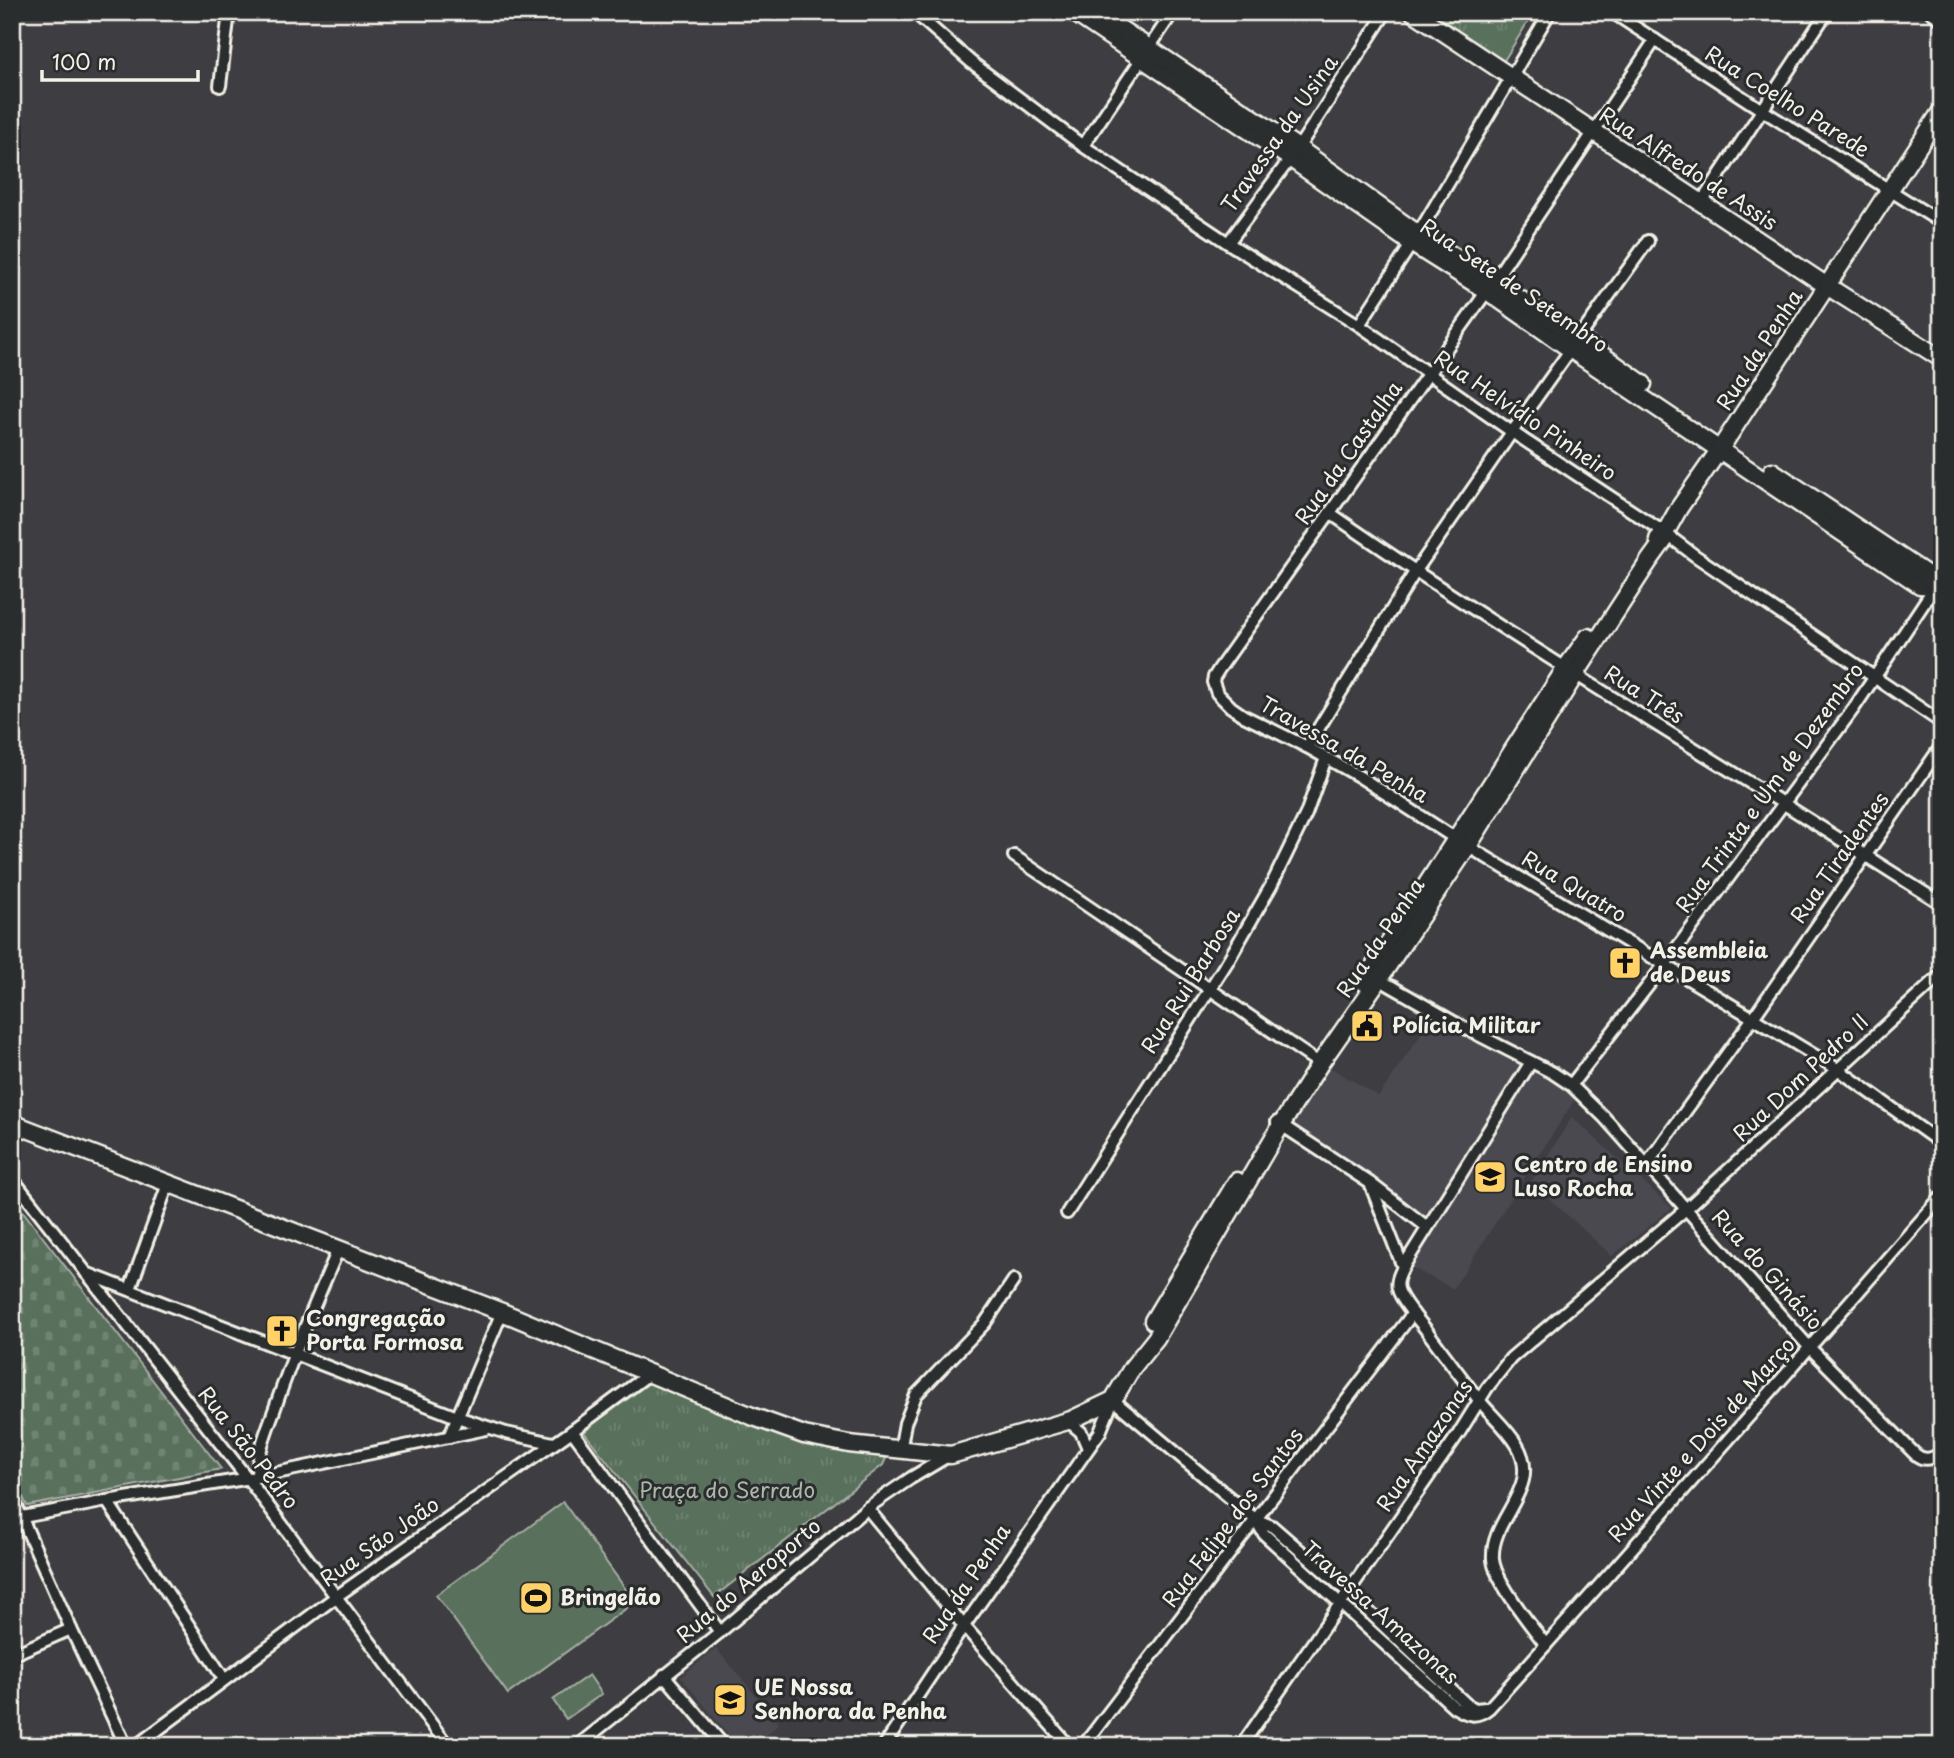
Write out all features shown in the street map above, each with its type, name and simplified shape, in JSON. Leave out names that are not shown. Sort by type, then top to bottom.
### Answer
[{"type":"street","points":[[220,86],[229,12]]},
{"type":"street","name":"Rua Helvídio Pinheiro","points":[[914,12],[971,62],[1083,146],[1228,243],[1359,325],[1427,374],[1942,723]]},
{"type":"street","name":"Rua Sete de Setembro","points":[[1073,12],[1146,54],[1723,445],[1939,584]]},
{"type":"street","name":"Rua Sete de Setembro","points":[[1095,12],[1146,54]]},
{"type":"street","points":[[1083,146],[1173,12]]},
{"type":"street","name":"Travessa da Usina","points":[[1228,243],[1294,153],[1386,12]]},
{"type":"street","name":"Rua Alfredo de Assis","points":[[1413,12],[1942,359]]},
{"type":"street","points":[[1359,325],[1550,12]]},
{"type":"street","name":"Rua Coelho Parede","points":[[1612,12],[1942,223]]},
{"type":"street","points":[[1702,203],[1827,12]]},
{"type":"street","points":[[1931,12],[1942,20]]},
{"type":"street","name":"Rua da Castalha","points":[[1214,677],[1490,286],[1655,40]]},
{"type":"street","name":"Rua da Penha","points":[[884,1746],[1065,1479],[1100,1432],[1113,1400],[1132,1368],[1140,1345],[1215,1215],[1462,843],[1659,536],[1665,533],[1942,110]]},
{"type":"street","points":[[1307,747],[1415,572],[1648,241]]},
{"type":"street","name":"Rua Três","points":[[1330,513],[1415,572],[1570,672],[1942,904]]},
{"type":"street","name":"Rua Trinta e Um de Dezembro","points":[[1571,1085],[1784,804],[1939,584]]},
{"type":"street","name":"Travessa da Penha","points":[[1214,677],[1217,693],[1244,716],[1360,777],[1462,843]]},
{"type":"street","name":"Rua Tiradentes","points":[[1647,1164],[1753,1018],[1942,744]]},
{"type":"street","name":"Rua Rui Barbosa","points":[[1067,1213],[1209,990],[1271,886],[1306,814],[1326,758]]},
{"type":"street","name":"Rua Quatro","points":[[1462,843],[1839,1070],[1942,1143]]},
{"type":"street","points":[[1014,856],[1317,1062]]},
{"type":"street","name":"Rua Dom Pedro II","points":[[1686,1209],[1942,974]]},
{"type":"street","name":"Rua do Ginásio","points":[[1374,976],[1571,1085],[1647,1164],[1810,1348],[1915,1454],[1925,1459],[1933,1458],[1942,1452]]},
{"type":"street","points":[[1483,1710],[1546,1645],[1495,1570],[1492,1558],[1495,1540],[1525,1474],[1523,1457],[1516,1443],[1479,1401],[1413,1313],[1399,1292],[1397,1284],[1403,1266],[1531,1062]]},
{"type":"street","points":[[12,1123],[502,1312],[754,1417],[804,1435],[900,1451],[951,1455],[1068,1421],[1113,1400]]},
{"type":"street","points":[[1278,1123],[1370,1183],[1427,1227]]},
{"type":"street","name":"Rua São Pedro","points":[[12,1178],[114,1309],[253,1478],[448,1746]]},
{"type":"street","points":[[1370,1183],[1403,1266]]},
{"type":"street","points":[[114,1309],[168,1184]]},
{"type":"street","name":"Rua Vinte e Dois de Março","points":[[1546,1645],[1942,1196]]},
{"type":"street","name":"Rua Amazonas","points":[[1241,1746],[1511,1357],[1686,1209]]},
{"type":"street","points":[[253,1478],[294,1352],[338,1250]]},
{"type":"street","points":[[85,1272],[457,1418],[488,1429],[554,1443]]},
{"type":"street","points":[[900,1451],[905,1423],[916,1395],[985,1323],[1014,1280]]},
{"type":"street","points":[[449,1437],[502,1312]]},
{"type":"street","name":"Rua Felipe dos Santos","points":[[1083,1746],[1413,1313]]},
{"type":"street","name":"Rua São João","points":[[136,1746],[337,1596],[649,1374]]},
{"type":"street","name":"Travessa Amazonas","points":[[1113,1400],[1255,1519],[1272,1526],[1348,1592],[1456,1695],[1471,1707],[1483,1710]]},
{"type":"street","points":[[1068,1421],[1081,1432],[1088,1448]]},
{"type":"street","points":[[17,1518],[253,1478],[488,1429]]},
{"type":"street","points":[[572,1431],[720,1632]]},
{"type":"street","name":"Rua do Aeroporto","points":[[578,1746],[720,1632],[867,1508],[951,1455]]},
{"type":"street","points":[[12,1496],[17,1518],[126,1746]]},
{"type":"street","points":[[107,1501],[224,1679]]},
{"type":"street","points":[[867,1508],[964,1626],[1069,1746]]},
{"type":"street","name":"Travessa Amazonas","points":[[1255,1519],[1264,1534],[1454,1707],[1468,1715],[1483,1710]]},
{"type":"street","points":[[12,1655],[71,1629]]},
{"type":"street","points":[[664,1675],[724,1746]]},
{"type":"shaded area","points":[[1435,1013],[1579,1093],[1453,1289],[1401,1262],[1425,1223],[1285,1119],[1321,1062],[1379,1096]]},
{"type":"shaded area","points":[[1572,1117],[1672,1208],[1612,1256],[1531,1182]]},
{"type":"shaded area","name":"UE Nossa Senhora da Penha","points":[[716,1648],[779,1723],[756,1746],[737,1746],[681,1677]]},
{"type":"green space","points":[[1427,12],[1534,12],[1503,62]]},
{"type":"green space","points":[[12,1197],[221,1469],[27,1506],[12,1473]]},
{"type":"green space","name":"Praça do Serrado","points":[[647,1378],[887,1456],[883,1465],[714,1597],[584,1432]]},
{"type":"green space","name":"Bringelão","points":[[563,1502],[635,1602],[508,1694],[436,1595]]},
{"type":"green space","points":[[589,1675],[602,1694],[566,1719],[553,1700]]},
{"type":"place","name":"Assembleia de Deus","points":[[1625,963]]},
{"type":"place","name":"Polícia Militar","points":[[1367,1026]]},
{"type":"place","name":"Centro de Ensino Luso Rocha","points":[[1490,1177]]},
{"type":"place","name":"Congregação Porta Formosa","points":[[282,1331]]},
{"type":"place","name":"Bringelão","points":[[536,1598]]},
{"type":"place","name":"UE Nossa Senhora da Penha","points":[[730,1700]]}]
